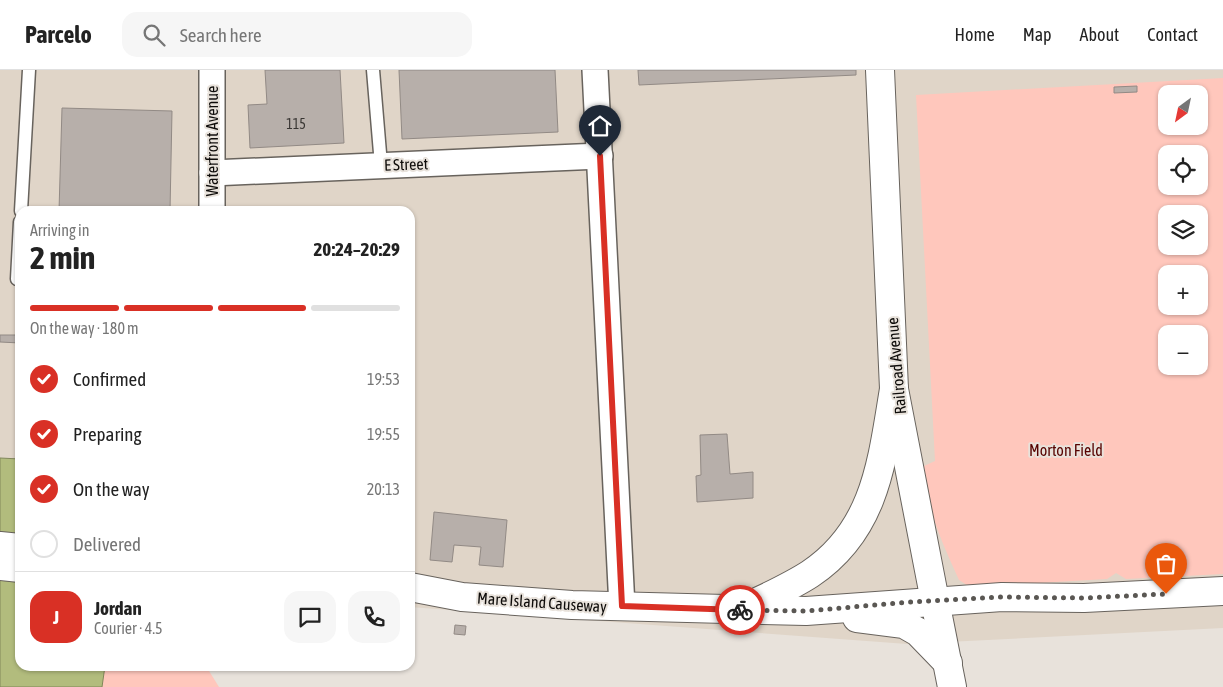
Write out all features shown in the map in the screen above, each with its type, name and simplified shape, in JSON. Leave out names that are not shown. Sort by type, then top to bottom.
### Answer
[{"type":"main road","name":"Railroad Avenue","points":[[880,70],[894,389],[950,675]]},
{"type":"main road","points":[[742,610],[810,574],[844,545],[853,533],[868,508],[879,476],[894,389]]},
{"type":"main road","points":[[0,546],[15,548]]},
{"type":"main road","points":[[0,566],[15,568]]},
{"type":"main road","name":"Mare Island Causeway","points":[[415,588],[462,597]]},
{"type":"main road","points":[[806,611],[1002,597],[1084,598],[1223,591]]},
{"type":"main road","name":"Mare Island Causeway","points":[[415,599],[462,597],[622,606],[806,611]]},
{"type":"main road","points":[[806,611],[904,624],[918,632],[950,675]]},
{"type":"street","name":"Waterfront Avenue","points":[[212,70],[212,206]]},
{"type":"street","points":[[596,70],[622,606]]},
{"type":"street","name":"E Street","points":[[212,173],[600,156]]},
{"type":"lane","points":[[21,206],[29,70]]},
{"type":"lane","points":[[373,70],[381,165]]},
{"type":"shaded area","points":[[0,70],[1223,70],[1223,628],[907,644],[415,607],[415,206],[15,206],[15,459],[0,458]]},
{"type":"shaded area","points":[[0,458],[15,459],[15,671],[104,671],[102,687],[0,687]]},
{"type":"green space","name":"Morton Field","points":[[1223,78],[1223,574],[1126,579],[1116,573],[1107,579],[970,587],[959,580],[931,511],[924,466],[935,461],[916,95]]},
{"type":"green space","points":[[53,671],[209,671],[219,687],[52,687]]},
{"type":"building","points":[[265,70],[340,70],[344,143],[250,148],[248,105],[267,104]]},
{"type":"building","points":[[399,70],[555,70],[558,132],[402,139]]},
{"type":"building","points":[[638,70],[856,70],[856,75],[639,85]]},
{"type":"building","points":[[1137,86],[1137,92],[1114,93],[1114,87]]},
{"type":"building","points":[[62,108],[172,111],[170,206],[59,206]]},
{"type":"building","points":[[0,335],[15,335],[15,343],[0,342]]},
{"type":"building","points":[[727,434],[730,474],[753,472],[753,498],[697,502],[696,476],[701,475],[700,435]]},
{"type":"building","points":[[434,512],[507,520],[503,567],[479,565],[481,547],[454,545],[452,562],[430,560]]},
{"type":"building","points":[[455,625],[466,626],[465,635],[454,634]]},
{"type":"way so far","points":[[740,610],[806,611],[910,602],[1002,597],[1084,598],[1166,594]]},
{"type":"route","points":[[600,156],[622,606],[740,610]]}]
